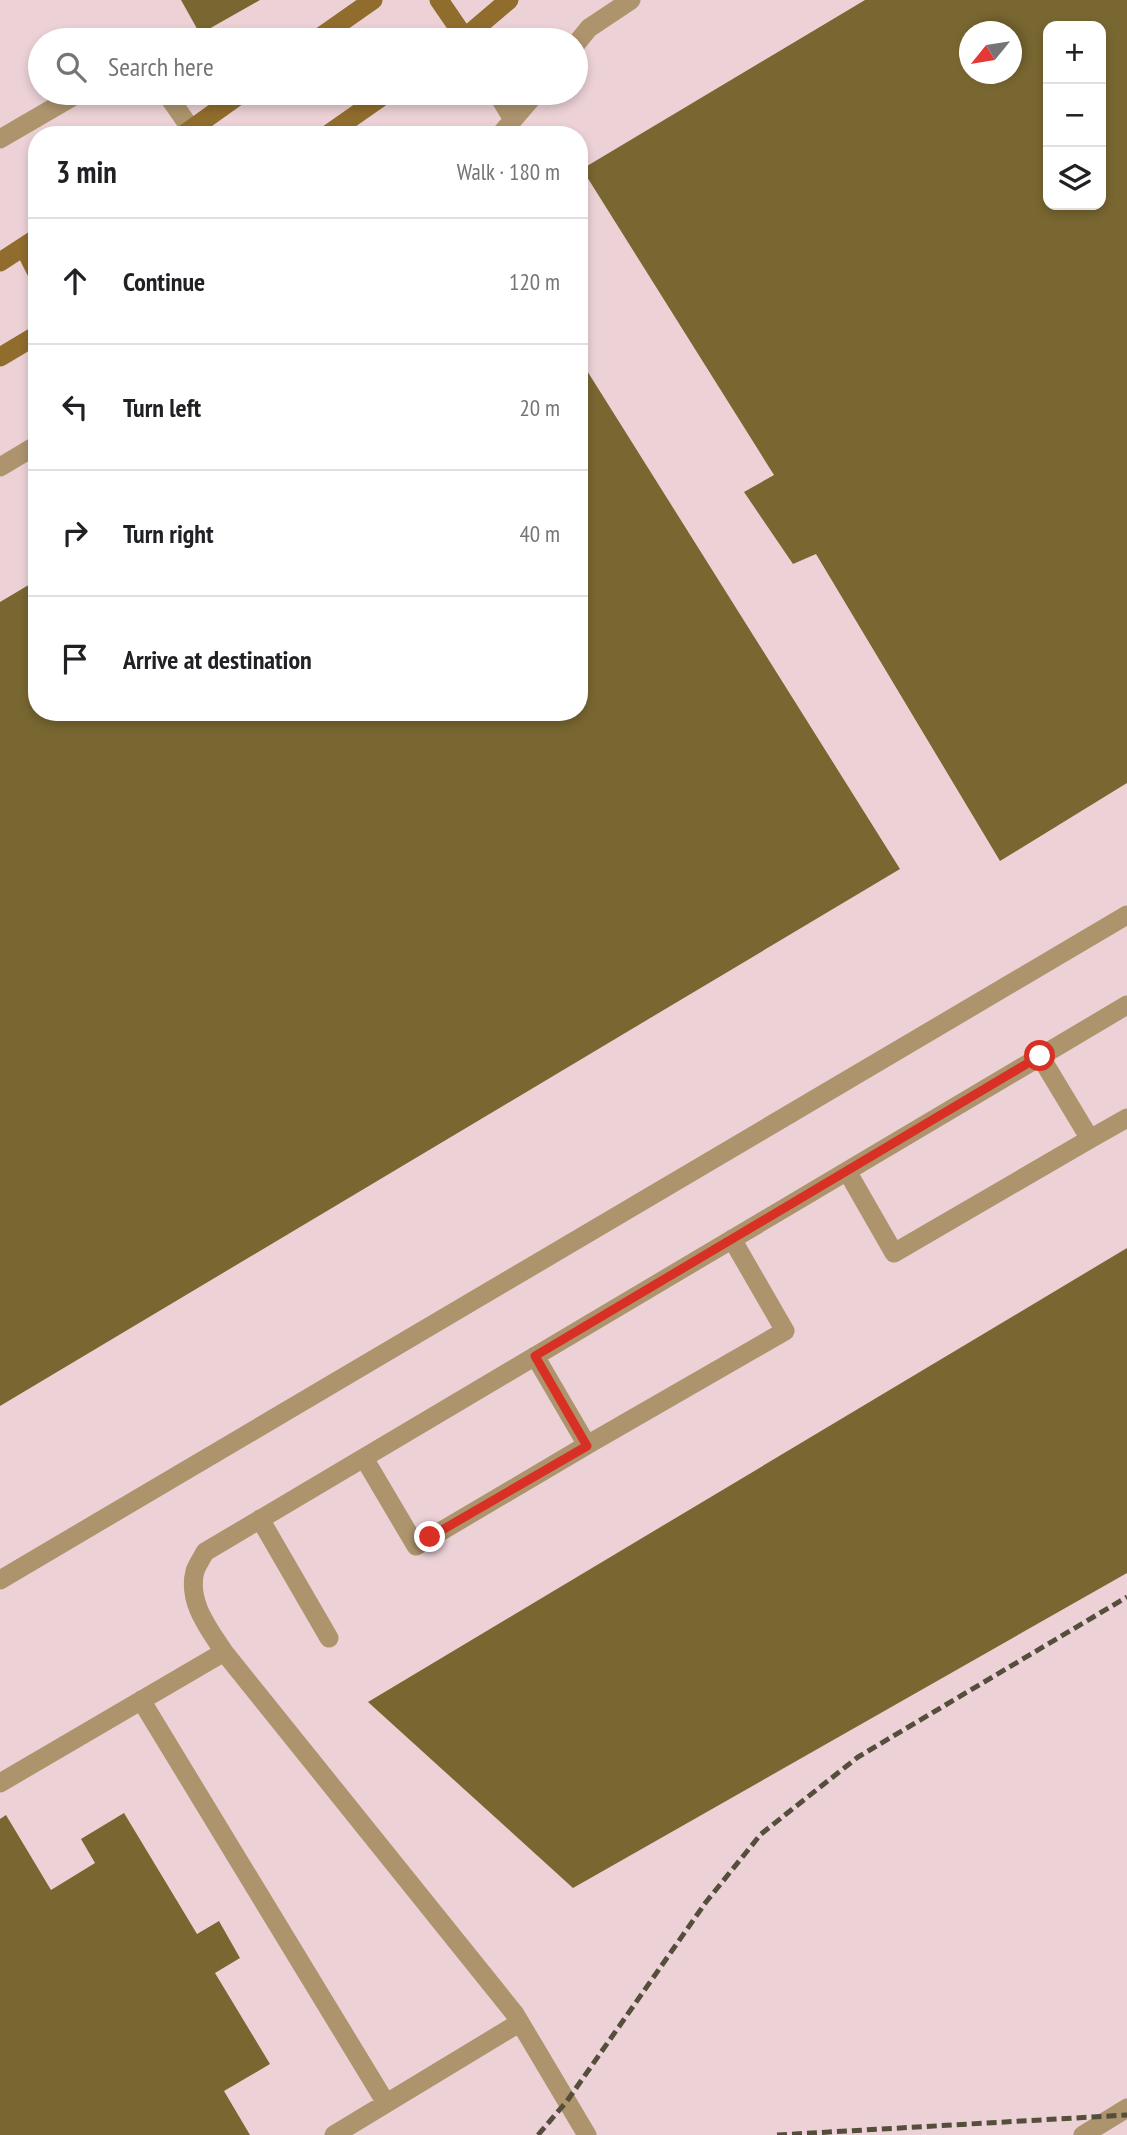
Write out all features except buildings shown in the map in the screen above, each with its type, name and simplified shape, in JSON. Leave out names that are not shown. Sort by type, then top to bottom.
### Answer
[{"type":"main road","points":[[333,28],[373,0]]},
{"type":"main road","points":[[439,0],[456,28]]},
{"type":"main road","points":[[478,28],[509,0]]},
{"type":"main road","points":[[195,126],[225,105]]},
{"type":"main road","points":[[340,126],[370,105]]},
{"type":"main road","points":[[0,262],[28,244]]},
{"type":"main road","points":[[0,357],[28,340]]},
{"type":"lane","points":[[588,29],[631,0]]},
{"type":"lane","points":[[0,139],[58,105]]},
{"type":"lane","points":[[172,105],[184,126]]},
{"type":"lane","points":[[504,105],[513,120]]},
{"type":"lane","points":[[508,126],[526,105]]},
{"type":"lane","points":[[0,467],[28,450]]},
{"type":"lane","points":[[0,1580],[1127,915]]},
{"type":"lane","points":[[587,2135],[514,2014],[224,1652],[201,1618],[195,1598],[195,1572],[205,1552],[1127,1004]]},
{"type":"lane","points":[[1040,1056],[1090,1139]]},
{"type":"lane","points":[[846,1171],[894,1253],[1127,1118]]},
{"type":"lane","points":[[364,1458],[416,1546],[785,1331],[732,1239]]},
{"type":"lane","points":[[535,1356],[587,1446]]},
{"type":"lane","points":[[260,1519],[329,1638]]},
{"type":"lane","points":[[0,1783],[224,1652]]},
{"type":"lane","points":[[141,1700],[386,2103]]},
{"type":"lane","points":[[334,2135],[519,2023]]},
{"type":"lane","points":[[1083,2135],[1127,2108]]},
{"type":"shaded area","points":[[0,0],[1127,0],[1127,2135],[0,2135]]},
{"type":"railway","points":[[538,2135],[567,2101],[706,1902],[761,1834],[858,1757],[1127,1597]]},
{"type":"railway","points":[[777,2135],[1127,2115]]},
{"type":"route","points":[[430,1537],[587,1446],[535,1356],[1040,1056]]}]
